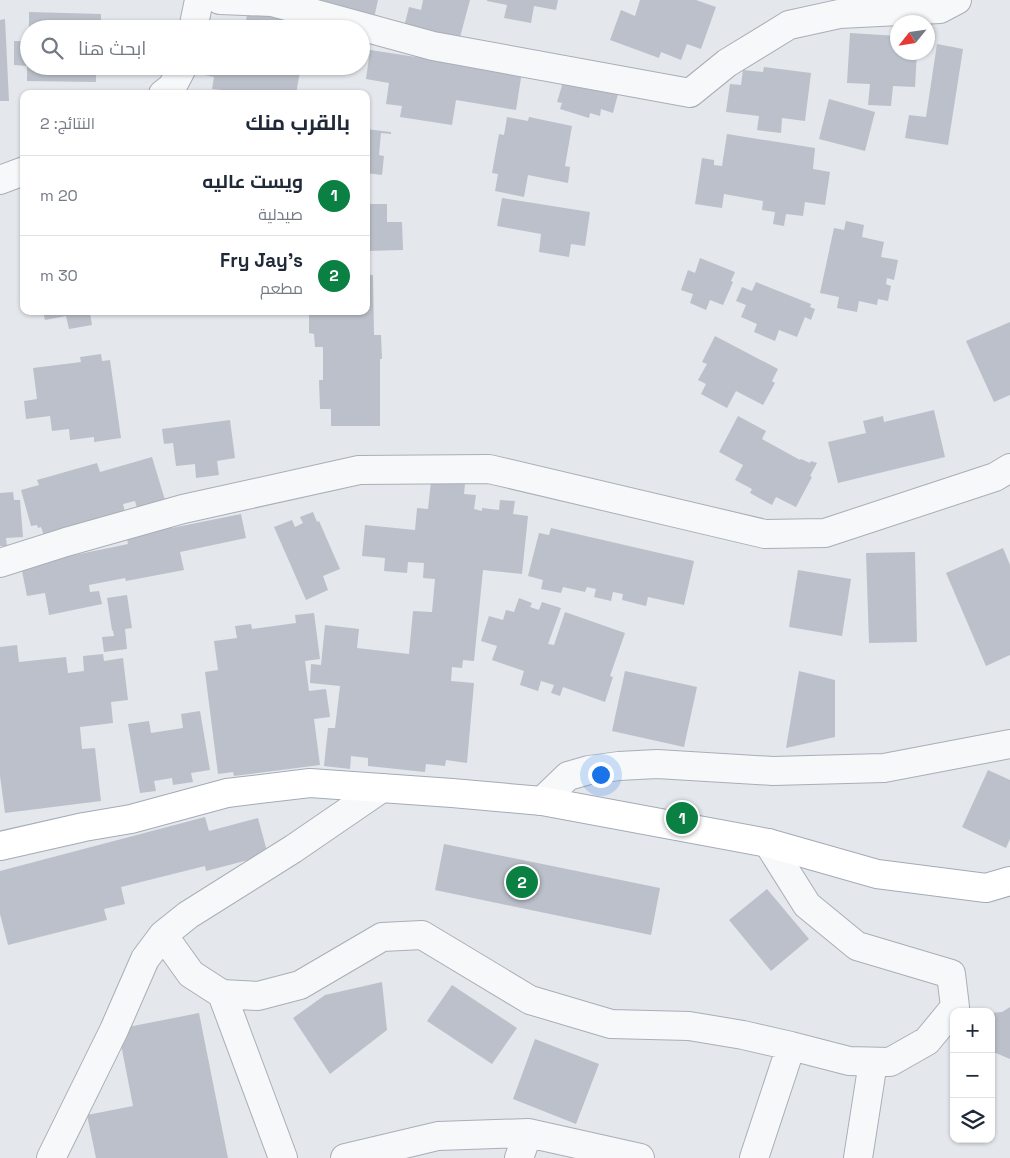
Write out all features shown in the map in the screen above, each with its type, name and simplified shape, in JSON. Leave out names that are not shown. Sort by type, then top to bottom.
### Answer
[{"type":"main road","points":[[0,846],[84,827],[131,819],[227,793],[310,783],[542,801],[768,843],[877,874],[986,888],[1010,881]]},
{"type":"street","points":[[195,20],[199,0]]},
{"type":"street","points":[[220,0],[272,1],[340,20]]},
{"type":"street","points":[[370,28],[433,46],[690,93],[728,63],[789,25],[839,14],[940,9],[957,0]]},
{"type":"street","points":[[168,90],[172,87],[178,75]]},
{"type":"street","points":[[0,180],[20,173]]},
{"type":"street","points":[[0,563],[183,509],[359,470],[489,469],[765,534],[825,533],[995,477],[1010,468]]},
{"type":"street","points":[[542,801],[568,776],[589,770],[619,766],[657,764],[773,771],[884,768],[1010,744]]},
{"type":"street","points":[[51,1158],[114,1030],[145,960],[163,935],[188,915],[293,849],[382,788]]},
{"type":"street","points":[[163,935],[191,974],[222,994],[258,996],[300,985],[382,937],[422,935],[530,1000],[611,1024],[689,1026],[743,1035],[849,1061],[890,1062],[927,1041],[955,1007],[951,974],[857,946],[807,905],[768,843]]},
{"type":"street","points":[[222,994],[283,1158]]},
{"type":"street","points":[[754,1158],[790,1046]]},
{"type":"street","points":[[858,1158],[873,1062]]},
{"type":"street","points":[[519,1158],[528,1133]]},
{"type":"street","points":[[345,1158],[438,1136],[528,1133],[640,1158]]},
{"type":"building","points":[[303,0],[378,0],[374,18]]},
{"type":"building","points":[[423,0],[470,0],[459,41],[404,27],[409,7],[421,10]]},
{"type":"building","points":[[487,0],[558,0],[556,10],[534,6],[531,23],[504,18],[507,5]]},
{"type":"building","points":[[640,0],[696,0],[716,7],[701,49],[687,44],[681,60],[661,52],[659,58],[610,40],[621,10],[635,16]]},
{"type":"building","points":[[248,9],[308,18],[308,20],[246,20]]},
{"type":"building","points":[[29,12],[101,14],[101,20],[29,20]]},
{"type":"building","points":[[5,19],[9,101],[0,101],[0,20]]},
{"type":"building","points":[[850,33],[890,36],[890,60],[917,60],[915,87],[893,86],[891,106],[868,105],[870,84],[847,83]]},
{"type":"building","points":[[14,41],[20,41],[20,65],[14,65]]},
{"type":"building","points":[[937,44],[963,49],[948,145],[905,138],[909,115],[926,117]]},
{"type":"building","points":[[370,50],[489,68],[523,65],[516,110],[456,100],[452,125],[400,117],[402,106],[386,104],[389,83],[366,79],[367,75],[370,75]]},
{"type":"building","points":[[764,67],[811,73],[805,121],[782,118],[781,133],[757,130],[759,116],[726,112],[730,84],[741,85],[743,70],[763,72]]},
{"type":"building","points":[[27,75],[96,75],[96,82],[27,81]]},
{"type":"building","points":[[205,75],[299,75],[297,90],[212,89],[214,77]]},
{"type":"building","points":[[564,79],[618,94],[613,113],[601,109],[600,116],[590,113],[589,118],[560,109],[562,103],[557,102]]},
{"type":"building","points":[[829,99],[875,112],[865,151],[819,139]]},
{"type":"building","points":[[507,117],[528,121],[529,117],[572,126],[565,166],[570,167],[568,183],[528,175],[524,197],[495,191],[498,174],[492,173],[499,134],[504,135]]},
{"type":"building","points":[[370,129],[391,132],[391,134],[381,133],[379,155],[384,156],[382,175],[370,174]]},
{"type":"building","points":[[727,134],[815,148],[813,169],[830,172],[825,205],[805,202],[803,216],[786,214],[784,226],[773,224],[775,212],[762,210],[763,201],[724,194],[722,208],[695,204],[702,158],[714,160],[714,165],[722,166]]},
{"type":"building","points":[[502,198],[590,212],[585,246],[571,244],[569,257],[539,252],[541,234],[497,226]]},
{"type":"building","points":[[370,204],[387,204],[387,222],[402,222],[403,250],[370,251]]},
{"type":"building","points":[[846,221],[864,225],[862,237],[884,242],[881,257],[898,260],[894,280],[887,278],[886,284],[891,286],[888,301],[878,299],[877,305],[859,301],[857,312],[837,308],[839,297],[820,293],[834,228],[844,230]]},
{"type":"building","points":[[700,258],[735,272],[731,281],[733,282],[723,305],[710,300],[706,310],[690,303],[693,294],[681,290],[688,270],[695,273]]},
{"type":"building","points":[[370,275],[373,275],[374,335],[381,335],[380,426],[331,426],[331,409],[320,409],[319,380],[323,380],[323,347],[315,347],[314,334],[309,333],[309,315],[370,315]]},
{"type":"building","points":[[756,282],[811,304],[810,307],[815,309],[811,320],[805,317],[797,337],[779,330],[775,341],[754,332],[757,324],[741,317],[746,305],[736,301],[742,287],[752,291]]},
{"type":"building","points":[[44,315],[90,315],[92,325],[69,329],[66,316],[45,320]]},
{"type":"building","points":[[1010,322],[1010,395],[994,402],[966,341]]},
{"type":"building","points":[[715,336],[778,369],[772,381],[775,383],[763,405],[736,391],[727,408],[701,394],[706,384],[698,380],[707,364],[702,362]]},
{"type":"building","points":[[101,354],[102,361],[110,360],[121,438],[94,442],[94,437],[70,440],[69,429],[52,431],[50,416],[26,419],[24,401],[37,399],[33,368],[81,362],[80,357]]},
{"type":"building","points":[[934,410],[945,457],[838,483],[828,442],[866,433],[863,421],[883,416],[884,422]]},
{"type":"building","points":[[738,416],[766,431],[762,439],[800,460],[817,463],[810,476],[812,477],[796,507],[776,497],[772,505],[750,493],[752,489],[735,480],[743,465],[719,452]]},
{"type":"building","points":[[230,420],[235,458],[217,461],[219,475],[196,478],[195,464],[176,466],[173,443],[164,444],[162,429]]},
{"type":"building","points":[[152,457],[165,500],[137,508],[135,501],[123,504],[125,512],[44,536],[41,527],[38,528],[37,525],[31,526],[21,490],[39,485],[37,480],[97,463],[100,472]]},
{"type":"building","points":[[431,481],[465,484],[464,494],[476,495],[474,509],[482,511],[482,508],[499,510],[500,500],[515,501],[513,514],[528,516],[522,574],[483,570],[474,661],[463,660],[462,668],[452,667],[451,681],[474,683],[467,763],[446,760],[445,766],[426,764],[425,772],[368,766],[368,758],[351,756],[350,769],[324,766],[328,728],[335,728],[340,686],[310,683],[311,664],[321,665],[325,625],[359,629],[357,648],[409,654],[413,611],[432,612],[435,579],[423,578],[424,563],[408,562],[407,573],[384,571],[385,558],[362,556],[365,525],[415,530],[417,508],[428,509]]},
{"type":"building","points":[[13,492],[14,500],[20,500],[23,537],[6,538],[7,546],[0,546],[0,493]]},
{"type":"building","points":[[313,512],[317,522],[319,521],[340,569],[323,576],[328,590],[306,600],[274,527],[292,520],[295,527],[303,523],[300,517]]},
{"type":"building","points":[[241,514],[246,538],[180,552],[184,570],[126,581],[125,578],[89,585],[90,592],[99,591],[102,604],[49,615],[45,593],[27,596],[21,566],[128,544],[126,533],[172,524],[172,528]]},
{"type":"building","points":[[551,528],[694,561],[684,605],[648,597],[646,606],[622,600],[623,594],[613,592],[611,601],[594,597],[596,589],[587,587],[585,592],[563,587],[561,593],[541,589],[543,580],[528,576],[539,533],[549,535]]},
{"type":"building","points":[[1003,548],[1010,565],[1010,655],[986,666],[946,573]]},
{"type":"building","points":[[915,552],[917,642],[869,643],[866,553]]},
{"type":"building","points":[[798,570],[851,579],[842,636],[789,627]]},
{"type":"building","points":[[127,595],[132,628],[125,629],[127,649],[104,652],[102,637],[114,636],[107,598]]},
{"type":"building","points":[[519,598],[532,603],[530,607],[539,610],[542,602],[561,608],[548,644],[554,645],[565,612],[625,633],[610,676],[613,677],[605,702],[563,687],[560,696],[551,693],[554,685],[541,681],[538,691],[520,685],[524,671],[492,660],[497,646],[481,641],[489,616],[503,620],[506,610],[514,612]]},
{"type":"building","points":[[314,613],[320,659],[305,661],[309,691],[326,689],[330,717],[314,719],[320,765],[234,776],[233,772],[218,774],[205,672],[218,670],[214,641],[237,638],[235,626],[251,624],[252,629],[296,623],[295,615]]},
{"type":"building","points":[[17,645],[19,662],[66,657],[68,673],[84,671],[83,656],[103,654],[104,661],[123,658],[128,700],[111,702],[113,723],[80,727],[82,749],[95,748],[101,801],[5,813],[0,776],[0,647]]},
{"type":"building","points":[[625,671],[697,687],[684,747],[612,731]]},
{"type":"building","points":[[799,671],[835,680],[835,737],[786,748]]},
{"type":"building","points":[[200,711],[210,770],[191,773],[193,782],[173,785],[172,778],[154,781],[156,791],[140,793],[128,724],[149,721],[151,733],[183,728],[181,714]]},
{"type":"building","points":[[988,770],[1010,780],[1010,839],[1006,848],[962,827]]},
{"type":"building","points":[[205,817],[209,831],[258,818],[268,855],[206,871],[205,866],[121,887],[125,904],[104,909],[107,920],[8,945],[0,914],[0,871]]},
{"type":"building","points":[[444,844],[660,888],[651,935],[435,890]]},
{"type":"building","points":[[767,889],[809,939],[771,971],[729,920]]},
{"type":"building","points":[[382,982],[387,1030],[330,1074],[293,1018],[325,995]]},
{"type":"building","points":[[452,985],[517,1028],[492,1064],[427,1021]]},
{"type":"building","points":[[1010,1007],[1010,1059],[995,1053],[995,1013],[1002,1012]]},
{"type":"building","points":[[199,1013],[228,1158],[96,1158],[87,1115],[133,1106],[118,1029]]},
{"type":"building","points":[[535,1039],[599,1064],[576,1124],[513,1099]]},
{"type":"place","name":"ويست عاليه","points":[[682,818]]},
{"type":"place","name":"Fry Jay's","points":[[522,882]]}]
